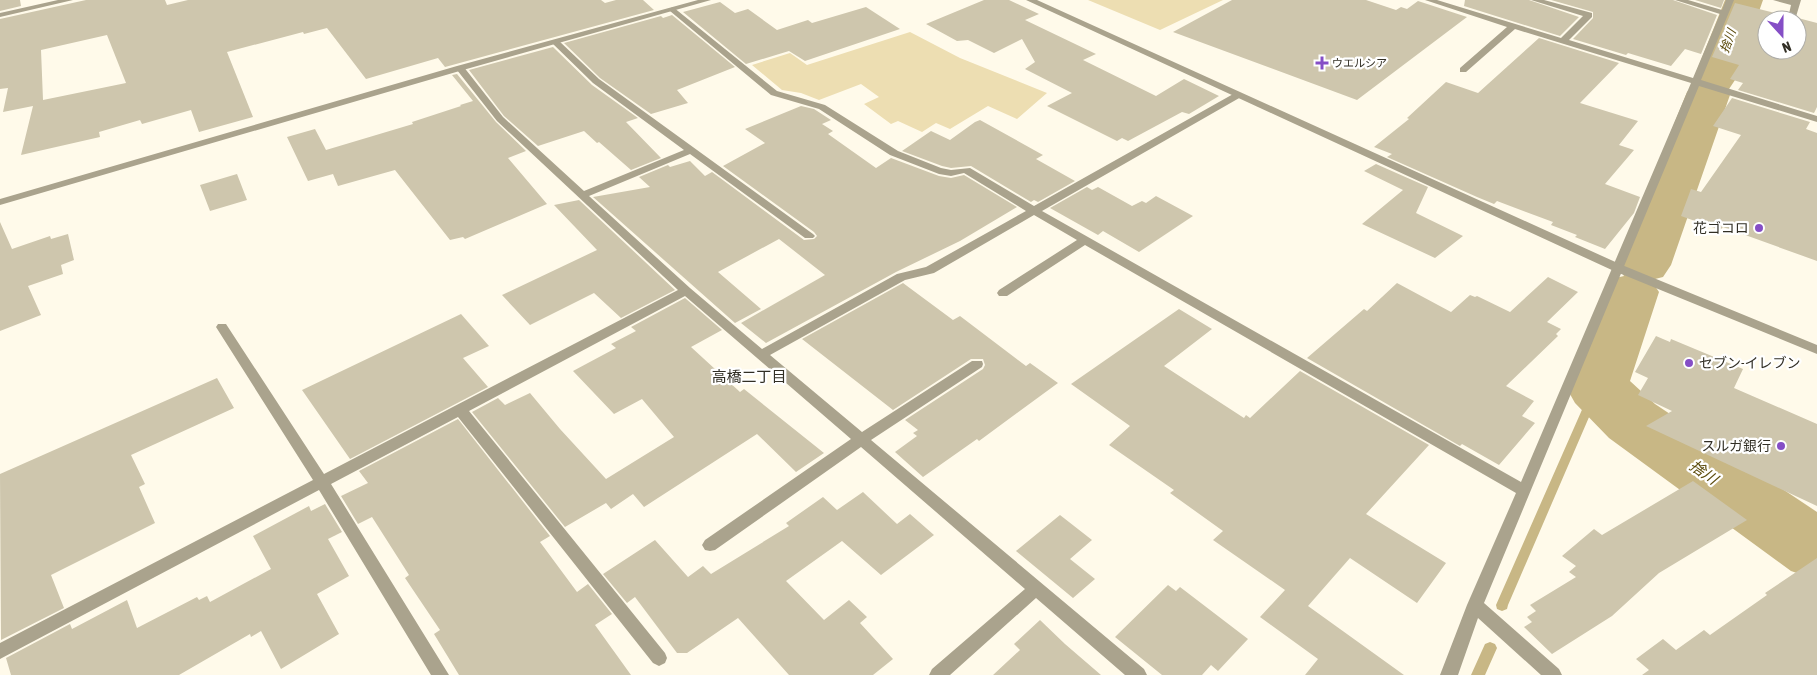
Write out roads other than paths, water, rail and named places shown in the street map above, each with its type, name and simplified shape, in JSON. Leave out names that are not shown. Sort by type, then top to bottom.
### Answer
[{"type":"street","points":[[0,15],[69,0]]},
{"type":"street","points":[[0,202],[460,68],[707,0]]},
{"type":"street","points":[[1030,0],[1618,268],[1817,350]]},
{"type":"street","points":[[1429,0],[1817,119]]},
{"type":"street","points":[[1535,0],[1589,15],[1563,41]]},
{"type":"street","points":[[1679,0],[1725,13]]},
{"type":"street","points":[[1449,675],[1474,605],[1524,491],[1730,0]]},
{"type":"street","points":[[1778,0],[1797,2]]},
{"type":"street","points":[[673,9],[774,93],[822,107],[894,153],[939,171],[951,173],[966,170],[1034,211],[1524,491]]},
{"type":"street","points":[[1463,70],[1513,26]]},
{"type":"street","points":[[555,42],[596,81],[809,236]]},
{"type":"street","points":[[460,68],[500,119],[686,291],[1138,675]]},
{"type":"street","points":[[761,355],[901,278],[930,270],[1238,95]]},
{"type":"street","points":[[582,195],[690,151]]},
{"type":"street","points":[[1003,293],[1085,240]]},
{"type":"street","points":[[0,651],[686,291]]},
{"type":"street","points":[[222,326],[322,482],[440,675]]},
{"type":"street","points":[[710,546],[861,440],[977,364]]},
{"type":"street","points":[[460,410],[659,658]]},
{"type":"street","points":[[938,675],[1036,588]]},
{"type":"street","points":[[1474,605],[1552,675]]},
{"type":"waterway","name":"捨川","points":[[1714,80],[1744,0]]},
{"type":"waterway","name":"捨川","points":[[1644,265],[1709,92]]},
{"type":"waterway","name":"捨川","points":[[1631,292],[1597,387],[1632,421],[1817,550]]},
{"type":"waterway","name":"捨川","points":[[1502,605],[1597,387]]},
{"type":"waterway","name":"捨川","points":[[1478,675],[1490,648]]},
{"type":"place","name":"ウエルシア","points":[[1322,63]]},
{"type":"place","name":"花ゴコロ","points":[[1759,228]]},
{"type":"place","name":"セブン-イレブン","points":[[1689,363]]},
{"type":"place","name":"スルガ銀行","points":[[1781,446]]},
{"type":"district","name":"高橋二丁目","points":[[749,376]]}]
